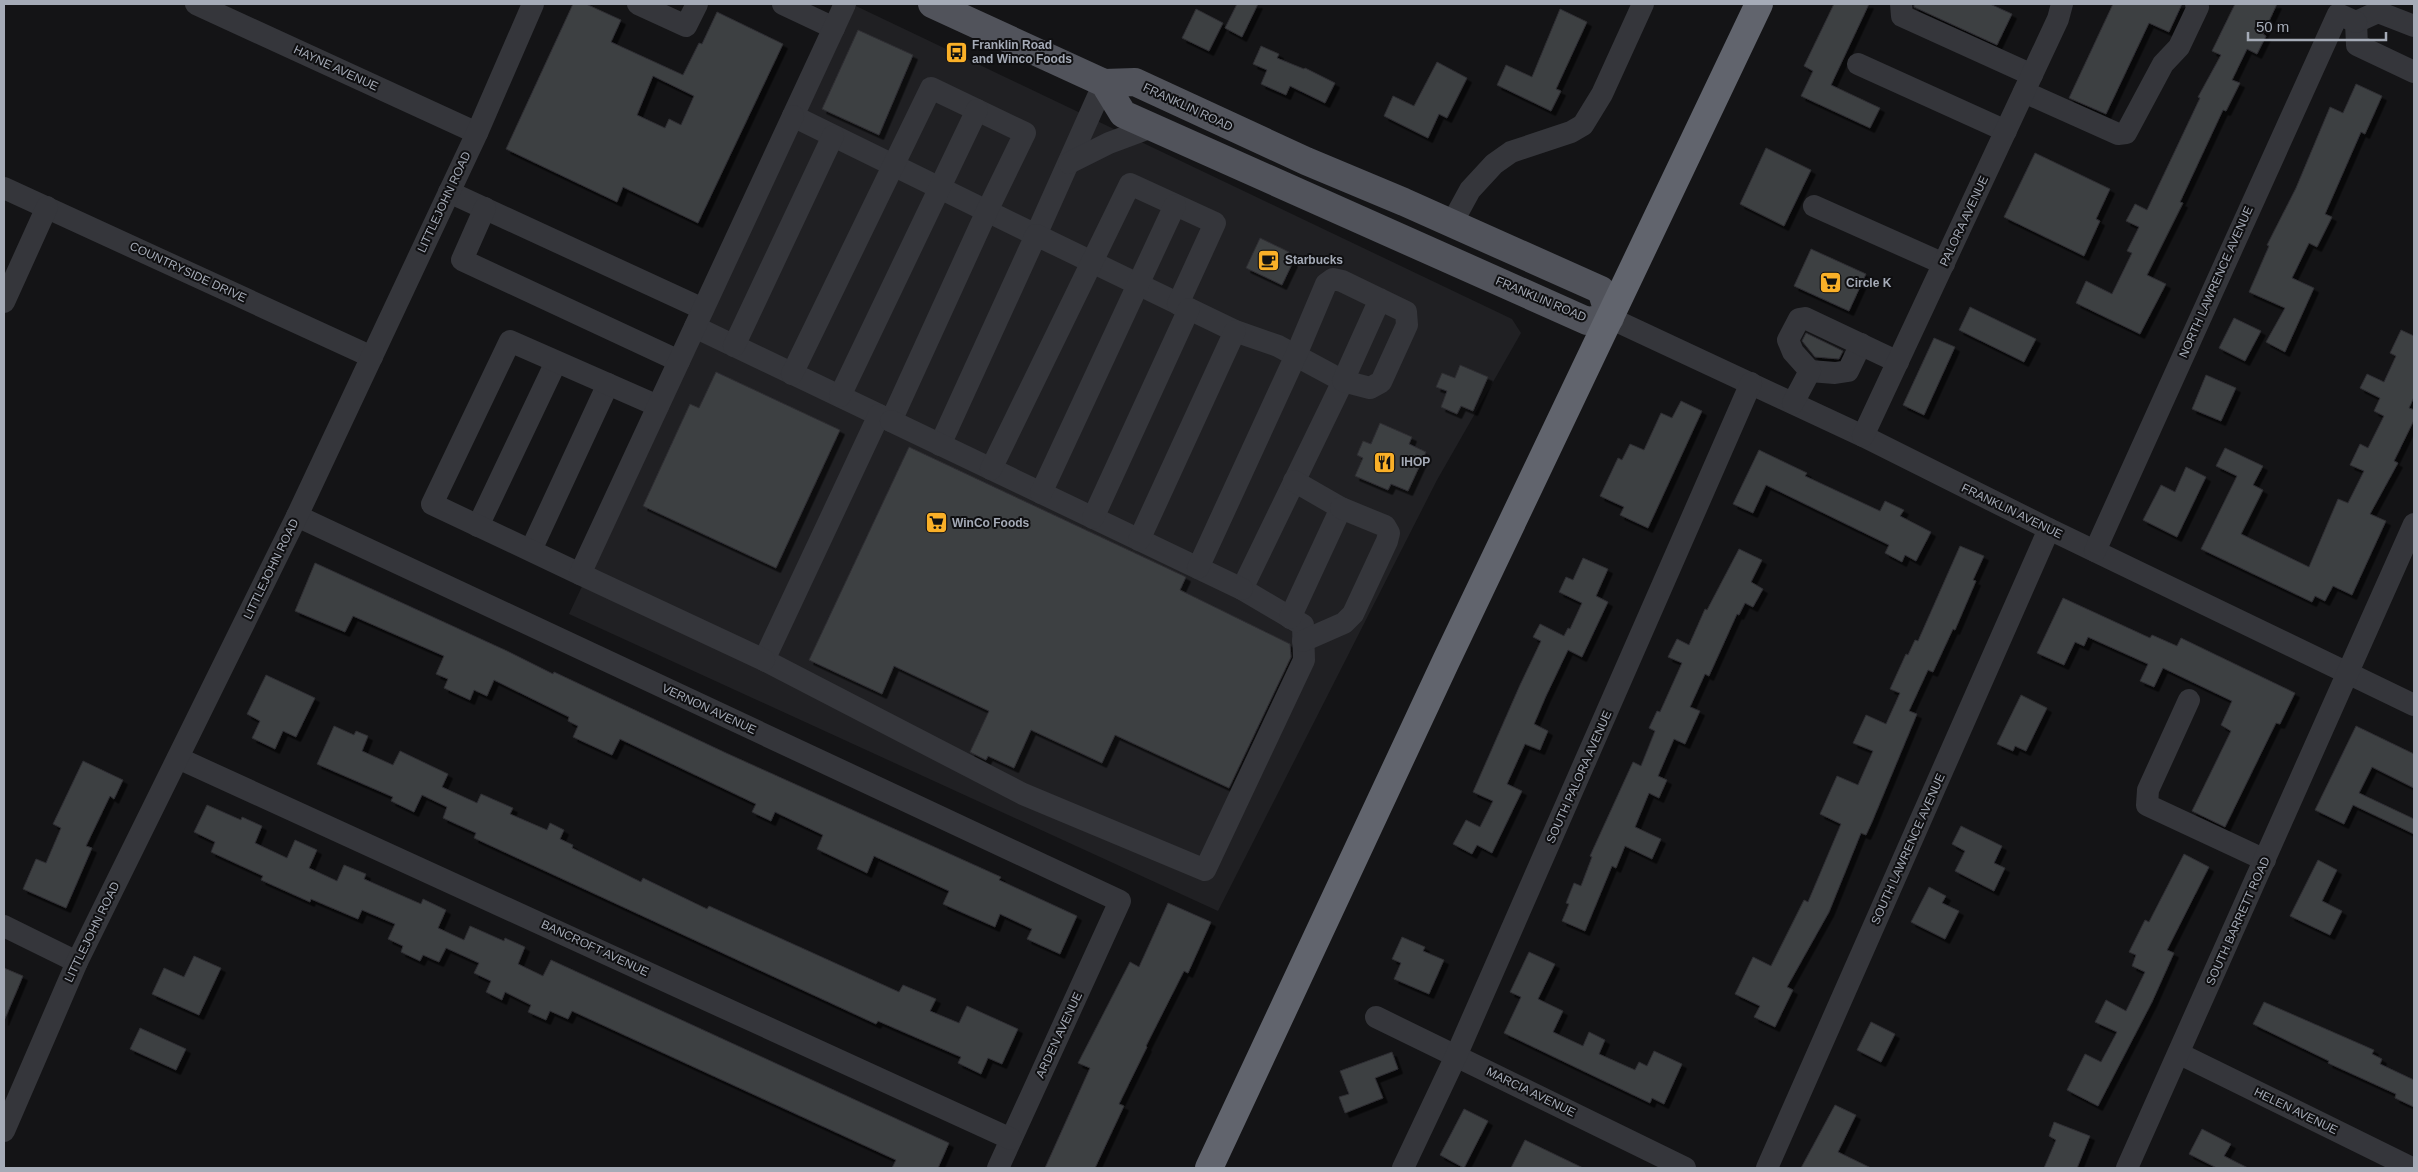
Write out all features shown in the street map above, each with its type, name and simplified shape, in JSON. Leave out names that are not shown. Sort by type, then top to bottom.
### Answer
[{"type":"highway","points":[[1209,1168],[1446,661],[1760,4]]},
{"type":"main road","name":"FRANKLIN ROAD","points":[[932,4],[1104,83],[1135,82],[1306,161],[1452,223],[1552,270],[1601,290],[1610,318],[1586,321],[1123,114],[1104,83]]},
{"type":"street","name":"HAYNE AVENUE","points":[[196,4],[477,133]]},
{"type":"street","name":"LITTLEJOHN ROAD","points":[[4,1131],[77,962],[297,516],[477,133],[533,4]]},
{"type":"street","points":[[638,4],[686,26],[696,4]]},
{"type":"street","points":[[783,4],[834,28]]},
{"type":"street","points":[[580,574],[845,4]]},
{"type":"street","points":[[1452,223],[1470,190],[1494,164],[1511,152],[1571,132],[1583,125],[1602,94],[1643,4]]},
{"type":"street","points":[[1901,4],[1902,16],[2118,134],[2126,133],[2163,64],[2179,47],[2198,7],[2196,4]]},
{"type":"street","name":"PALORA AVENUE","points":[[1863,436],[2058,19],[2062,4]]},
{"type":"street","points":[[2414,26],[2378,12],[2347,18],[2358,46],[2414,72]]},
{"type":"street","name":"NORTH LAWRENCE AVENUE","points":[[2095,551],[2347,18]]},
{"type":"street","points":[[1858,64],[2006,131]]},
{"type":"street","points":[[940,445],[1104,83]]},
{"type":"street","points":[[764,660],[1025,133],[931,88],[792,374]]},
{"type":"street","points":[[840,396],[976,110]]},
{"type":"street","points":[[793,116],[1235,331],[1278,346],[1296,355],[1343,381],[1370,388],[1381,382],[1407,324],[1406,312],[1333,279],[1326,284],[1296,355],[1198,568]]},
{"type":"street","points":[[1069,162],[1109,143],[1152,127]]},
{"type":"street","points":[[734,346],[834,136]]},
{"type":"street","points":[[991,469],[1130,184],[1215,223],[1184,306],[1093,518]]},
{"type":"street","name":"COUNTRYSIDE DRIVE","points":[[4,188],[372,357]]},
{"type":"street","points":[[449,192],[485,208],[699,318],[734,346],[1242,589],[1303,626],[1304,660],[1205,870],[1023,794],[764,660],[432,504],[510,342],[658,406]]},
{"type":"street","points":[[1041,493],[1175,205]]},
{"type":"street","points":[[1814,206],[1944,264]]},
{"type":"street","points":[[4,302],[47,207]]},
{"type":"street","points":[[485,208],[462,260],[679,361]]},
{"type":"street","points":[[1242,589],[1343,381],[1380,299]]},
{"type":"street","name":"FRANKLIN AVENUE","points":[[1610,318],[1863,436],[2049,529],[2414,705]]},
{"type":"street","points":[[1861,344],[1848,371],[1834,373],[1810,371],[1793,352],[1788,340],[1799,319],[1805,318],[1861,344],[1898,362]]},
{"type":"street","points":[[1140,540],[1235,331]]},
{"type":"street","points":[[478,526],[556,362]]},
{"type":"street","points":[[1794,403],[1810,371]]},
{"type":"street","name":"SOUTH PALORA AVENUE","points":[[1403,1168],[1456,1056],[1751,383]]},
{"type":"street","points":[[531,550],[608,384]]},
{"type":"street","points":[[1294,481],[1341,508],[1385,526],[1389,533],[1353,614],[1344,623],[1303,642]]},
{"type":"street","points":[[1290,618],[1341,508]]},
{"type":"street","name":"VERNON AVENUE","points":[[297,516],[1120,901]]},
{"type":"street","name":"SOUTH BARRETT ROAD","points":[[2127,1168],[2180,1054],[2414,524]]},
{"type":"street","name":"SOUTH LAWRENCE AVENUE","points":[[1767,1168],[2049,529]]},
{"type":"street","points":[[2189,700],[2148,790],[2147,805],[2265,860]]},
{"type":"street","name":"BANCROFT AVENUE","points":[[178,758],[1011,1139]]},
{"type":"street","name":"ARDEN AVENUE","points":[[998,1168],[1120,901]]},
{"type":"street","points":[[4,926],[77,962]]},
{"type":"street","name":"MARCIA AVENUE","points":[[1376,1017],[1685,1168]]},
{"type":"street","name":"HELEN AVENUE","points":[[2180,1054],[2412,1168]]},
{"type":"shaded area","points":[[856,6],[1512,319],[1521,333],[1437,480],[1218,911],[569,614]]},
{"type":"building","points":[[573,4],[586,4],[621,20],[611,42],[683,75],[699,43],[702,44],[717,12],[783,44],[698,223],[623,187],[617,202],[506,149]],"holes":[[[653,76],[694,96],[681,125],[669,119],[665,128],[637,115]]]},
{"type":"building","points":[[1237,4],[1258,4],[1242,37],[1225,28]]},
{"type":"building","points":[[1834,4],[1869,4],[1831,85],[1880,108],[1870,128],[1801,96],[1813,71],[1804,66]]},
{"type":"building","points":[[1914,4],[1990,4],[2012,14],[1997,45],[1914,7]]},
{"type":"building","points":[[2113,4],[2182,4],[2169,32],[2149,23],[2106,114],[2069,98]]},
{"type":"building","points":[[2235,4],[2277,4],[2263,34],[2266,36],[2257,54],[2247,49],[2232,80],[2240,83],[2226,111],[2223,110],[2180,202],[2183,203],[2147,275],[2166,284],[2140,334],[2076,303],[2086,281],[2112,294],[2132,253],[2127,251],[2139,227],[2126,221],[2135,204],[2147,210],[2200,98],[2198,97],[2221,55],[2212,51]]},
{"type":"building","points":[[1196,9],[1223,23],[1209,51],[1182,38]]},
{"type":"building","points":[[1560,9],[1587,22],[1556,89],[1561,91],[1551,111],[1497,85],[1506,65],[1532,77]]},
{"type":"building","points":[[858,30],[913,55],[879,135],[822,109]]},
{"type":"building","points":[[1261,46],[1279,54],[1277,58],[1305,68],[1335,83],[1325,103],[1290,86],[1286,95],[1261,84],[1267,70],[1253,64]]},
{"type":"building","points":[[1437,62],[1467,78],[1447,118],[1439,114],[1428,138],[1384,116],[1393,96],[1414,106]]},
{"type":"building","points":[[2356,84],[2382,96],[2365,134],[2361,132],[2325,214],[2332,217],[2317,247],[2309,243],[2292,278],[2314,288],[2285,352],[2266,342],[2285,308],[2249,292],[2269,246],[2267,245],[2296,188],[2330,107],[2343,113]]},
{"type":"building","points":[[1766,148],[1811,170],[1784,226],[1740,204]]},
{"type":"building","points":[[2035,153],[2110,189],[2096,219],[2100,221],[2084,256],[2004,217]]},
{"type":"building","name":"Starbucks","points":[[1260,238],[1289,252],[1286,259],[1293,262],[1282,285],[1246,268]]},
{"type":"building","points":[[1811,249],[1866,274],[1849,311],[1794,286]]},
{"type":"building","points":[[1970,307],[2036,339],[2024,362],[1959,330]]},
{"type":"building","points":[[2234,318],[2261,331],[2245,361],[2219,348]]},
{"type":"building","points":[[2401,330],[2414,336],[2414,397],[2409,408],[2414,410],[2414,420],[2394,461],[2398,463],[2370,514],[2386,521],[2352,595],[2333,586],[2325,601],[2315,596],[2312,602],[2201,549],[2237,476],[2216,466],[2225,448],[2263,466],[2253,485],[2263,490],[2241,534],[2309,567],[2338,499],[2348,503],[2364,471],[2350,465],[2360,444],[2368,448],[2384,416],[2374,411],[2380,398],[2360,388],[2367,374],[2384,382],[2396,356],[2390,353]]},
{"type":"building","points":[[1806,333],[1843,351],[1839,359],[1815,357],[1802,341]]},
{"type":"building","points":[[1934,338],[1955,347],[1924,415],[1903,405]]},
{"type":"building","points":[[1460,365],[1488,377],[1473,411],[1461,406],[1457,414],[1441,407],[1447,391],[1436,387],[1442,373],[1455,378]]},
{"type":"building","points":[[716,372],[840,430],[776,568],[643,506],[690,404],[699,408]]},
{"type":"building","points":[[2206,375],[2236,388],[2221,421],[2192,409]]},
{"type":"building","points":[[1681,401],[1702,411],[1648,528],[1620,515],[1624,507],[1600,496],[1618,458],[1622,460],[1630,444],[1644,450],[1661,413],[1672,418]]},
{"type":"building","points":[[1380,423],[1412,437],[1409,444],[1426,452],[1408,491],[1391,484],[1388,490],[1355,476],[1363,458],[1357,455],[1363,441],[1371,444]]},
{"type":"building","points":[[909,447],[1186,577],[1180,590],[1290,644],[1291,657],[1229,788],[1115,735],[1102,763],[1031,730],[1014,768],[988,756],[986,760],[970,752],[989,711],[894,666],[882,694],[809,660]]},
{"type":"building","points":[[1759,450],[1807,473],[1805,476],[1880,511],[1885,501],[1904,510],[1900,516],[1931,532],[1916,561],[1905,555],[1902,562],[1885,553],[1889,545],[1766,485],[1753,513],[1733,504]]},
{"type":"building","points":[[2186,467],[2206,477],[2177,537],[2143,520],[2161,485],[2175,492]]},
{"type":"building","points":[[1960,546],[1984,556],[1973,580],[1976,581],[1955,630],[1953,629],[1933,672],[1928,670],[1909,711],[1917,714],[1872,822],[1866,835],[1861,833],[1829,912],[1787,987],[1793,990],[1775,1027],[1754,1017],[1760,1006],[1735,994],[1753,957],[1771,966],[1804,900],[1808,902],[1841,824],[1820,814],[1837,776],[1858,785],[1873,751],[1853,743],[1866,715],[1886,724],[1900,693],[1890,689],[1906,654],[1908,655],[1915,640],[1918,641]]},
{"type":"building","points":[[1739,549],[1762,560],[1751,582],[1763,589],[1753,607],[1745,603],[1739,615],[1737,614],[1709,676],[1705,674],[1690,707],[1700,711],[1685,744],[1674,739],[1658,776],[1667,780],[1659,798],[1649,793],[1635,827],[1661,839],[1652,859],[1625,846],[1616,868],[1612,866],[1585,931],[1562,921],[1569,904],[1566,903],[1574,883],[1581,886],[1592,857],[1590,856],[1633,762],[1641,766],[1655,731],[1649,728],[1657,711],[1660,712],[1682,663],[1668,657],[1677,639],[1689,645],[1705,609],[1707,610]]},
{"type":"building","points":[[1583,558],[1608,569],[1596,596],[1608,602],[1582,657],[1568,650],[1546,696],[1534,724],[1548,731],[1540,750],[1525,744],[1507,784],[1522,791],[1492,853],[1477,845],[1472,854],[1453,844],[1466,820],[1480,827],[1493,801],[1473,792],[1541,641],[1533,637],[1540,624],[1564,636],[1568,628],[1570,629],[1582,603],[1559,592],[1566,577],[1573,580]]},
{"type":"building","points":[[315,563],[553,674],[554,672],[726,753],[1001,877],[999,880],[1077,916],[1060,954],[1027,939],[1032,929],[1000,914],[995,927],[943,904],[949,891],[874,856],[867,873],[817,849],[823,835],[775,812],[771,821],[752,812],[756,804],[620,739],[612,755],[573,737],[578,726],[568,721],[569,717],[494,680],[487,696],[474,690],[470,700],[444,688],[448,679],[436,674],[444,656],[353,616],[345,632],[295,611]]},
{"type":"building","points":[[2063,598],[2150,638],[2152,635],[2177,646],[2181,638],[2295,693],[2280,724],[2276,723],[2225,827],[2192,811],[2231,731],[2221,725],[2232,701],[2163,668],[2154,687],[2140,681],[2148,664],[2088,637],[2084,646],[2075,642],[2064,665],[2037,653]]},
{"type":"building","points":[[266,675],[315,698],[296,737],[283,731],[275,749],[252,738],[260,721],[247,714]]},
{"type":"building","points":[[2021,695],[2047,708],[2026,751],[2015,746],[2013,751],[1997,744]]},
{"type":"building","points":[[334,726],[354,735],[356,731],[368,736],[362,751],[393,765],[400,751],[448,774],[442,787],[477,803],[481,794],[513,808],[510,814],[547,830],[550,823],[564,830],[560,839],[573,845],[572,848],[641,882],[643,878],[707,909],[709,906],[899,992],[903,985],[936,999],[930,1011],[959,1023],[967,1006],[1018,1029],[1002,1064],[988,1058],[981,1074],[958,1063],[961,1057],[878,1021],[876,1024],[474,838],[476,833],[443,818],[447,807],[422,795],[414,812],[391,801],[393,797],[317,764]]},
{"type":"building","points":[[2356,726],[2414,754],[2414,788],[2372,767],[2359,793],[2414,819],[2414,834],[2353,805],[2344,824],[2315,810]]},
{"type":"building","points":[[83,761],[123,780],[114,799],[110,796],[86,846],[92,848],[66,908],[23,889],[36,859],[46,863],[61,828],[53,824]]},
{"type":"building","points":[[207,805],[241,820],[242,817],[262,826],[255,843],[287,858],[295,840],[317,850],[309,868],[337,881],[344,865],[366,874],[364,879],[421,904],[423,899],[446,910],[438,928],[464,940],[470,926],[504,941],[505,938],[525,947],[518,964],[543,976],[551,960],[949,1143],[938,1168],[892,1168],[896,1160],[572,1011],[568,1019],[550,1011],[546,1020],[528,1012],[531,1005],[505,992],[502,1000],[486,992],[491,981],[474,973],[479,963],[446,948],[439,962],[423,955],[420,961],[401,952],[403,946],[388,939],[395,924],[362,910],[358,919],[311,899],[310,902],[261,880],[263,876],[211,852],[215,842],[194,832]]},
{"type":"building","points":[[1961,826],[2002,846],[1994,863],[2005,868],[1994,891],[1955,871],[1965,851],[1952,844]]},
{"type":"building","points":[[2184,854],[2209,867],[2167,950],[2174,953],[2152,1002],[2098,1106],[2067,1090],[2085,1054],[2101,1062],[2117,1032],[2095,1022],[2106,1000],[2126,1011],[2145,972],[2132,966],[2136,955],[2129,952],[2145,920],[2149,922]]},
{"type":"building","points":[[2318,860],[2337,870],[2322,901],[2342,911],[2330,935],[2290,916]]},
{"type":"building","points":[[1929,887],[1946,896],[1942,903],[1959,911],[1945,939],[1911,922]]},
{"type":"building","points":[[1168,903],[1211,922],[1188,973],[1184,971],[1146,1046],[1119,1104],[1124,1106],[1095,1168],[1045,1168],[1090,1068],[1078,1063],[1130,962],[1139,967]]},
{"type":"building","points":[[1402,937],[1425,947],[1423,951],[1444,960],[1429,994],[1394,979],[1401,963],[1392,959]]},
{"type":"building","points":[[1529,952],[1555,964],[1538,999],[1563,1011],[1553,1032],[1583,1046],[1589,1032],[1605,1040],[1599,1054],[1635,1070],[1639,1062],[1647,1066],[1654,1051],[1682,1064],[1664,1104],[1652,1098],[1650,1103],[1504,1033],[1521,997],[1510,992]]},
{"type":"building","points":[[194,956],[221,968],[199,1015],[152,994],[164,968],[184,977]]},
{"type":"building","points":[[4,968],[23,976],[4,1021]]},
{"type":"building","points":[[2264,1002],[2374,1050],[2372,1054],[2382,1059],[2380,1064],[2414,1080],[2414,1107],[2395,1098],[2396,1094],[2328,1063],[2329,1061],[2253,1024]]},
{"type":"building","points":[[1871,1022],[1895,1034],[1881,1062],[1857,1050]]},
{"type":"building","points":[[140,1028],[186,1049],[176,1070],[130,1049]]},
{"type":"building","points":[[1392,1052],[1398,1069],[1375,1078],[1383,1098],[1345,1113],[1339,1097],[1349,1094],[1340,1071]]},
{"type":"building","points":[[1835,1105],[1856,1115],[1838,1152],[1871,1168],[1801,1168]]},
{"type":"building","points":[[1464,1109],[1488,1121],[1464,1168],[1440,1155]]},
{"type":"building","points":[[2054,1122],[2090,1136],[2077,1168],[2044,1168],[2056,1140],[2049,1136]]},
{"type":"building","points":[[2202,1129],[2231,1144],[2224,1156],[2248,1168],[2217,1168],[2189,1154]]},
{"type":"building","points":[[1525,1140],[1583,1168],[1511,1168]]},
{"type":"place","name":"Franklin Road and Winco Foods","points":[[956,52]]},
{"type":"place","name":"Starbucks","points":[[1269,260]]},
{"type":"place","name":"Circle K","points":[[1830,283]]},
{"type":"place","name":"IHOP","points":[[1385,462]]},
{"type":"place","name":"WinCo Foods","points":[[936,523]]}]
